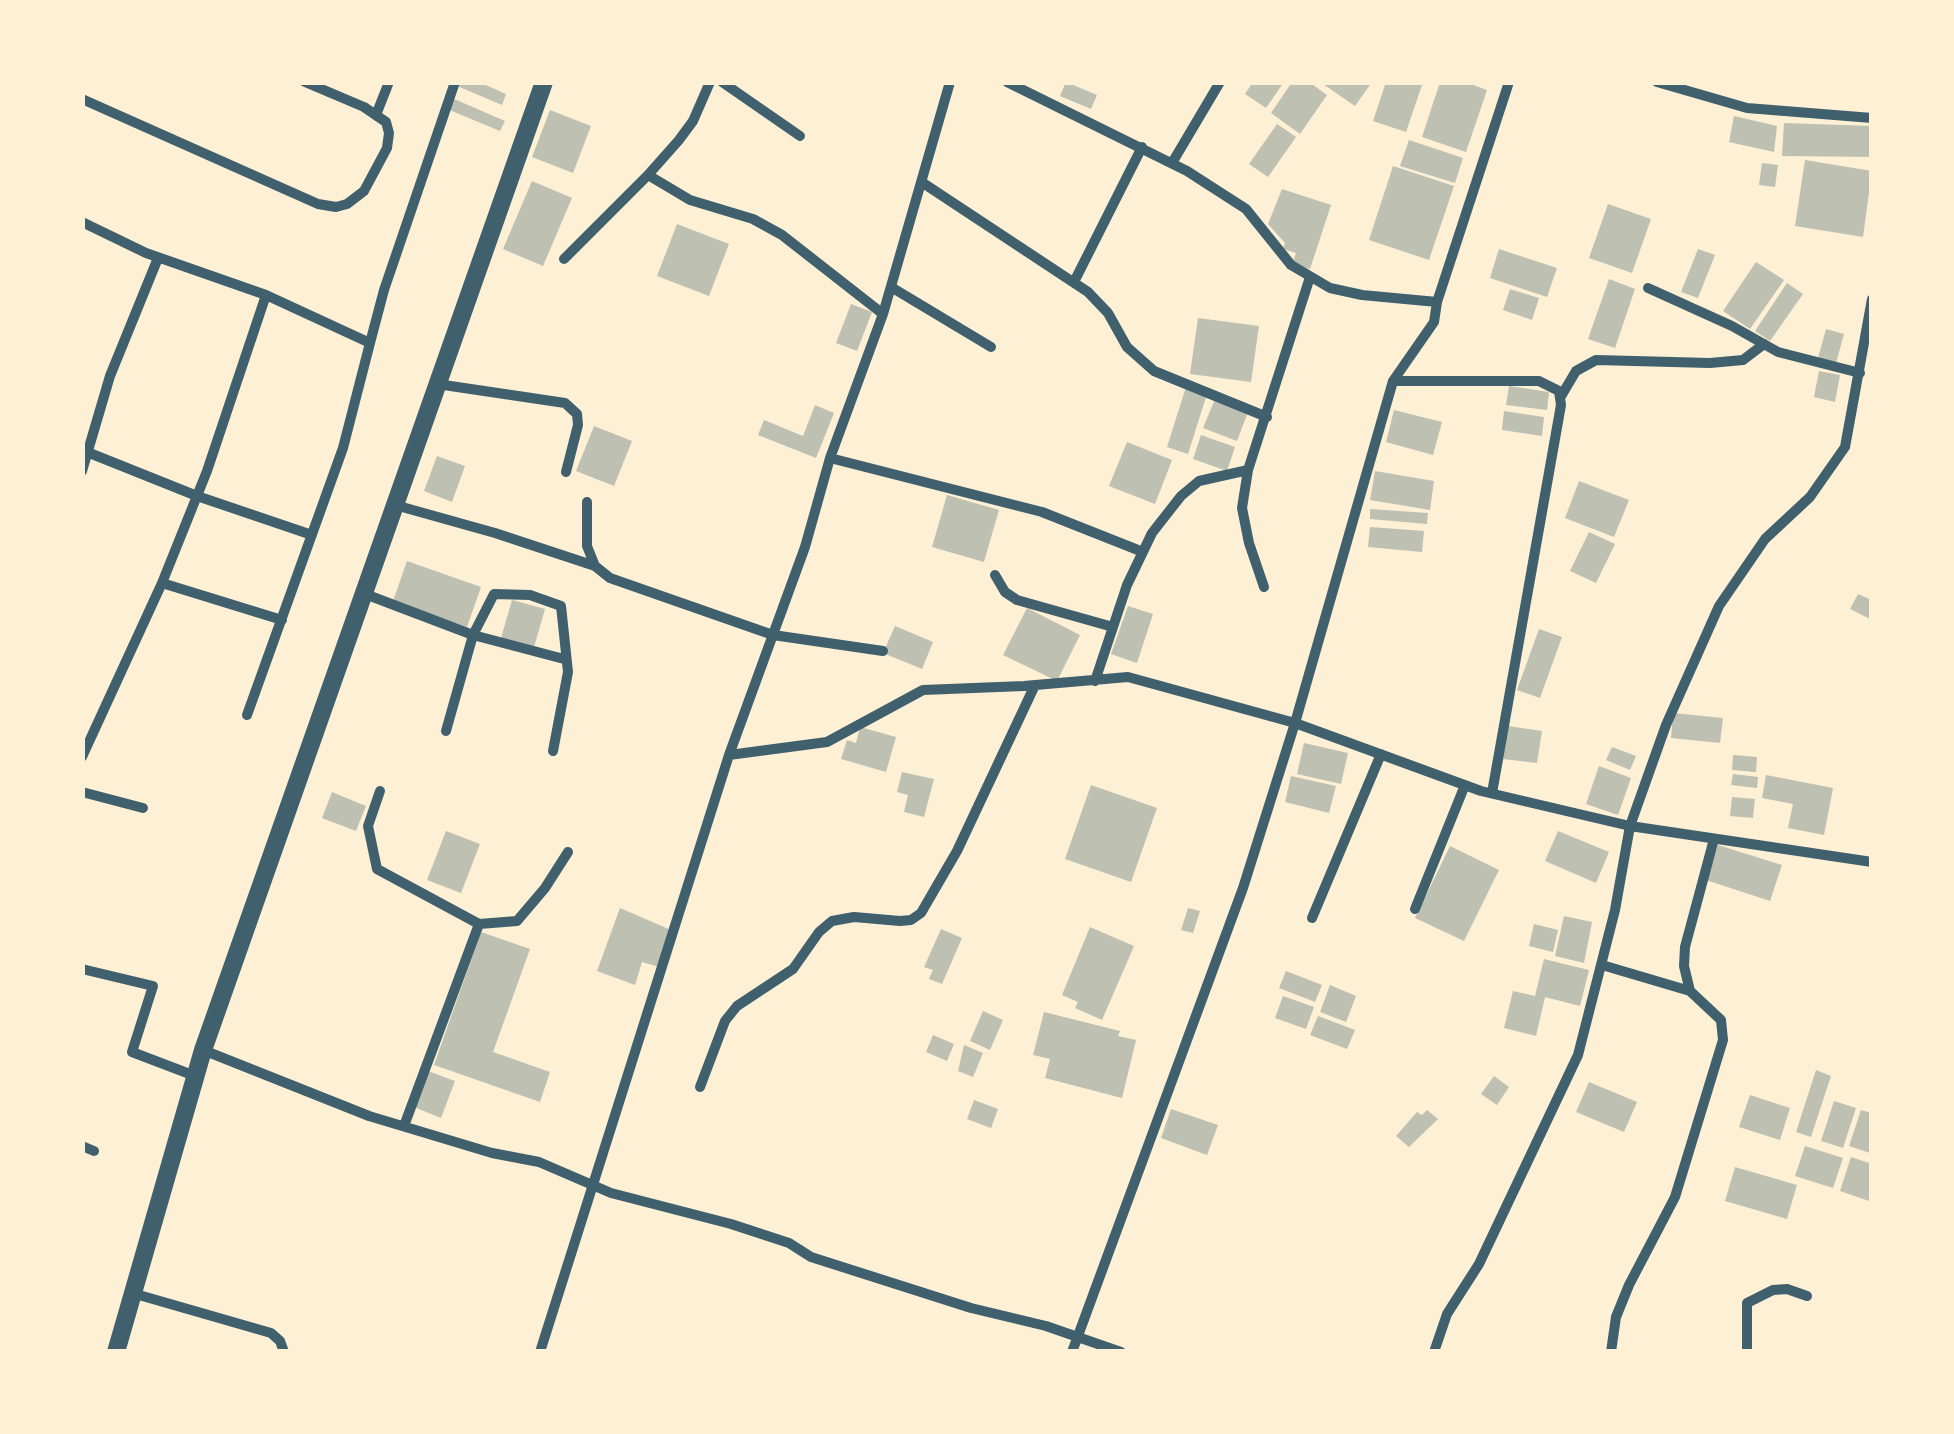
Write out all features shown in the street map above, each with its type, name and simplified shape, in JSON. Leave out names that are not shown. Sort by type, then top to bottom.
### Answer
[{"type":"street","points":[[82,100],[318,204],[347,204],[364,191],[387,148],[386,122],[305,82]]},
{"type":"street","points":[[376,116],[389,82]]},
{"type":"street","points":[[247,715],[343,448],[384,290],[455,82]]},
{"type":"street","points":[[116,1352],[203,1050],[544,82]]},
{"type":"street","points":[[564,259],[648,175],[693,120],[710,82]]},
{"type":"street","points":[[722,82],[800,136]]},
{"type":"street","points":[[540,1352],[729,754],[805,548],[830,458],[883,314],[950,82]]},
{"type":"street","points":[[1007,82],[1142,147],[1246,209],[1290,265],[1330,288],[1437,302]]},
{"type":"street","points":[[1172,163],[1220,82]]},
{"type":"street","points":[[1072,1352],[1243,888],[1295,723],[1393,381],[1434,322],[1437,302],[1509,82]]},
{"type":"street","points":[[1656,82],[1748,108],[1872,118]]},
{"type":"street","points":[[1074,282],[1142,147]]},
{"type":"street","points":[[648,175],[690,200],[752,218],[782,235],[883,314]]},
{"type":"street","points":[[923,183],[1074,282],[1108,313],[1127,347],[1154,371],[1267,417]]},
{"type":"street","points":[[82,222],[158,258],[266,295],[370,343]]},
{"type":"street","points":[[82,471],[110,376],[158,258]]},
{"type":"street","points":[[1264,587],[1242,508],[1248,470],[1310,277]]},
{"type":"street","points":[[891,287],[992,347]]},
{"type":"street","points":[[1648,288],[1778,352],[1860,373]]},
{"type":"street","points":[[82,757],[162,583],[197,496],[266,295]]},
{"type":"street","points":[[1434,1352],[1447,1314],[1479,1264],[1578,1055],[1602,964],[1630,826],[1666,724],[1719,606],[1766,539],[1810,497],[1845,447],[1860,373],[1867,359],[1872,299]]},
{"type":"street","points":[[1560,398],[1576,371],[1596,360],[1727,362],[1743,360],[1764,344]]},
{"type":"street","points":[[1393,381],[1538,380],[1559,391],[1492,793]]},
{"type":"street","points":[[437,384],[565,403],[577,414],[578,426],[566,472]]},
{"type":"street","points":[[88,452],[197,496],[312,535]]},
{"type":"street","points":[[830,458],[1042,512],[1143,552]]},
{"type":"street","points":[[1095,681],[1152,532],[1200,482],[1248,470]]},
{"type":"street","points":[[587,502],[587,546],[595,566]]},
{"type":"street","points":[[394,505],[595,566],[610,578],[772,635],[882,651]]},
{"type":"street","points":[[994,575],[1005,592],[1018,600],[1113,627]]},
{"type":"street","points":[[162,583],[282,620]]},
{"type":"street","points":[[365,594],[473,635],[564,659]]},
{"type":"street","points":[[446,731],[473,635],[494,594],[530,595],[561,606],[568,672],[552,751]]},
{"type":"street","points":[[729,754],[827,742],[923,690],[1128,678],[1295,723],[1492,793],[1630,826],[1872,862]]},
{"type":"street","points":[[700,1087],[725,1021],[737,1006],[793,969],[832,921],[854,917],[900,922],[921,912],[956,851],[1036,686]]},
{"type":"street","points":[[1312,918],[1381,754]]},
{"type":"street","points":[[1414,909],[1465,785]]},
{"type":"street","points":[[380,791],[368,826],[378,869],[478,924],[517,921],[546,888],[568,852]]},
{"type":"street","points":[[82,792],[143,808]]},
{"type":"street","points":[[1690,990],[1684,966],[1685,947],[1714,839]]},
{"type":"street","points":[[404,1126],[478,924]]},
{"type":"street","points":[[1602,964],[1690,990],[1721,1020],[1723,1040],[1675,1196],[1622,1301],[1610,1352]]},
{"type":"street","points":[[82,969],[152,986],[132,1052],[195,1076]]},
{"type":"street","points":[[203,1050],[369,1116],[539,1162],[592,1186],[774,1238],[811,1257],[1121,1352]]},
{"type":"street","points":[[1747,1352],[1747,1303],[1751,1299],[1787,1288],[1806,1296]]},
{"type":"street","points":[[132,1293],[271,1333],[284,1352]]},
{"type":"building","points":[[479,82],[506,94],[502,105],[450,83]]},
{"type":"building","points":[[1066,82],[1097,95],[1091,109],[1060,96]]},
{"type":"building","points":[[1253,82],[1284,82],[1266,108],[1245,94]]},
{"type":"building","points":[[1292,82],[1309,82],[1327,95],[1300,134],[1271,113]]},
{"type":"building","points":[[1320,82],[1372,82],[1355,106]]},
{"type":"building","points":[[1386,82],[1423,82],[1406,132],[1373,121]]},
{"type":"building","points":[[1440,82],[1465,82],[1487,90],[1466,152],[1422,137]]},
{"type":"building","points":[[452,98],[505,121],[500,131],[447,109]]},
{"type":"building","points":[[550,110],[591,126],[573,173],[532,157]]},
{"type":"building","points":[[1734,116],[1777,126],[1774,152],[1729,142]]},
{"type":"building","points":[[1784,123],[1872,126],[1872,157],[1782,156]]},
{"type":"building","points":[[1277,124],[1296,137],[1268,177],[1249,164]]},
{"type":"building","points":[[1409,140],[1463,158],[1455,183],[1400,166]]},
{"type":"building","points":[[1805,160],[1872,171],[1863,237],[1795,226]]},
{"type":"building","points":[[1762,163],[1778,165],[1775,187],[1759,185]]},
{"type":"building","points":[[1393,166],[1454,186],[1429,260],[1369,240]]},
{"type":"building","points":[[532,181],[572,198],[543,266],[503,249]]},
{"type":"building","points":[[1282,189],[1331,205],[1310,269],[1292,264],[1296,253],[1283,249],[1285,243],[1268,224]]},
{"type":"building","points":[[1608,204],[1651,219],[1632,273],[1589,258]]},
{"type":"building","points":[[677,224],[729,244],[709,296],[657,276]]},
{"type":"building","points":[[1499,249],[1557,268],[1547,297],[1490,278]]},
{"type":"building","points":[[1698,249],[1715,255],[1698,298],[1681,292]]},
{"type":"building","points":[[1756,262],[1784,280],[1750,329],[1723,311]]},
{"type":"building","points":[[1609,279],[1635,289],[1615,348],[1588,339]]},
{"type":"building","points":[[1787,283],[1803,294],[1770,341],[1755,331]]},
{"type":"building","points":[[1510,289],[1539,298],[1532,320],[1503,310]]},
{"type":"building","points":[[851,304],[872,312],[857,351],[836,343]]},
{"type":"building","points":[[1198,318],[1259,326],[1251,382],[1190,374]]},
{"type":"building","points":[[1826,329],[1844,334],[1836,363],[1818,358]]},
{"type":"building","points":[[1819,371],[1840,375],[1835,402],[1814,397]]},
{"type":"building","points":[[1509,386],[1549,392],[1547,410],[1506,405]]},
{"type":"building","points":[[1186,387],[1207,394],[1188,454],[1167,447]]},
{"type":"building","points":[[1215,399],[1248,412],[1237,441],[1203,428]]},
{"type":"building","points":[[815,405],[834,413],[816,458],[758,435],[764,420],[803,436]]},
{"type":"building","points":[[1394,410],[1442,422],[1433,455],[1386,442]]},
{"type":"building","points":[[1504,411],[1544,417],[1542,436],[1502,430]]},
{"type":"building","points":[[594,426],[632,441],[614,486],[576,471]]},
{"type":"building","points":[[1201,435],[1235,447],[1227,471],[1193,459]]},
{"type":"building","points":[[1127,442],[1172,460],[1155,504],[1109,486]]},
{"type":"building","points":[[437,456],[465,466],[452,502],[424,491]]},
{"type":"building","points":[[1375,471],[1434,481],[1430,510],[1370,500]]},
{"type":"building","points":[[1579,481],[1629,500],[1614,537],[1565,518]]},
{"type":"building","points":[[947,495],[999,510],[984,562],[932,547]]},
{"type":"building","points":[[1370,509],[1428,513],[1427,524],[1370,519]]},
{"type":"building","points":[[1370,527],[1424,531],[1422,552],[1368,547]]},
{"type":"building","points":[[1589,532],[1615,544],[1596,583],[1570,571]]},
{"type":"building","points":[[407,561],[481,587],[467,627],[393,601]]},
{"type":"building","points":[[1858,594],[1872,600],[1872,620],[1850,609]]},
{"type":"building","points":[[512,600],[545,609],[534,647],[501,638]]},
{"type":"building","points":[[1128,606],[1153,614],[1137,663],[1111,654]]},
{"type":"building","points":[[1027,608],[1080,635],[1057,681],[1003,655]]},
{"type":"building","points":[[895,626],[933,642],[922,669],[883,653]]},
{"type":"building","points":[[1539,629],[1562,637],[1540,698],[1517,690]]},
{"type":"building","points":[[1673,713],[1723,718],[1720,743],[1671,738]]},
{"type":"building","points":[[1508,726],[1542,731],[1537,763],[1503,759]]},
{"type":"building","points":[[860,727],[896,737],[886,772],[841,759],[847,740],[856,743]]},
{"type":"building","points":[[1304,743],[1348,753],[1341,784],[1297,774]]},
{"type":"building","points":[[1612,747],[1636,756],[1630,770],[1606,760]]},
{"type":"building","points":[[1733,755],[1757,757],[1756,772],[1732,770]]},
{"type":"building","points":[[1599,766],[1631,778],[1618,815],[1586,804]]},
{"type":"building","points":[[902,772],[934,779],[924,817],[904,812],[908,795],[897,792]]},
{"type":"building","points":[[1733,774],[1758,777],[1757,788],[1731,785]]},
{"type":"building","points":[[1766,775],[1833,788],[1824,835],[1788,828],[1793,804],[1762,798]]},
{"type":"building","points":[[1291,776],[1336,786],[1329,813],[1285,802]]},
{"type":"building","points":[[1091,785],[1157,808],[1131,882],[1065,859]]},
{"type":"building","points":[[332,792],[366,806],[356,831],[322,818]]},
{"type":"building","points":[[1732,797],[1755,799],[1753,818],[1730,816]]},
{"type":"building","points":[[446,831],[480,844],[461,893],[427,880]]},
{"type":"building","points":[[1558,831],[1609,852],[1596,883],[1545,861]]},
{"type":"building","points":[[1718,845],[1782,865],[1770,901],[1706,880]]},
{"type":"building","points":[[1450,846],[1499,870],[1464,941],[1415,918]]},
{"type":"building","points":[[620,908],[671,930],[659,967],[642,962],[635,985],[597,971]]},
{"type":"building","points":[[1188,908],[1200,911],[1193,933],[1181,930]]},
{"type":"building","points":[[1564,916],[1592,922],[1584,963],[1555,956]]},
{"type":"building","points":[[1534,924],[1558,930],[1553,952],[1529,946]]},
{"type":"building","points":[[1090,927],[1134,946],[1102,1020],[1075,1008],[1078,1002],[1062,995]]},
{"type":"building","points":[[941,929],[962,938],[942,984],[929,979],[933,970],[924,967]]},
{"type":"building","points":[[481,932],[530,949],[493,1052],[550,1072],[540,1102],[434,1065]]},
{"type":"building","points":[[1544,959],[1589,970],[1580,1006],[1545,997],[1536,1036],[1504,1028],[1513,991],[1535,996]]},
{"type":"building","points":[[1286,971],[1322,985],[1315,1002],[1279,988]]},
{"type":"building","points":[[1330,985],[1356,996],[1346,1022],[1320,1012]]},
{"type":"building","points":[[1283,996],[1314,1007],[1306,1029],[1275,1018]]},
{"type":"building","points":[[983,1011],[1003,1020],[990,1050],[970,1041]]},
{"type":"building","points":[[1044,1012],[1120,1031],[1118,1036],[1136,1040],[1122,1098],[1045,1078],[1050,1059],[1033,1055]]},
{"type":"building","points":[[1318,1016],[1355,1030],[1347,1049],[1310,1035]]},
{"type":"building","points":[[933,1035],[954,1044],[947,1061],[926,1052]]},
{"type":"building","points":[[964,1045],[983,1053],[973,1077],[958,1071]]},
{"type":"building","points":[[1816,1070],[1831,1076],[1811,1137],[1796,1132]]},
{"type":"building","points":[[428,1071],[455,1081],[441,1118],[414,1107]]},
{"type":"building","points":[[1494,1076],[1509,1087],[1497,1105],[1481,1094]]},
{"type":"building","points":[[1589,1082],[1637,1102],[1624,1132],[1576,1112]]},
{"type":"building","points":[[1750,1095],[1790,1108],[1780,1140],[1739,1127]]},
{"type":"building","points":[[974,1100],[998,1109],[991,1128],[967,1119]]},
{"type":"building","points":[[1834,1101],[1856,1108],[1843,1148],[1821,1141]]},
{"type":"building","points":[[1171,1109],[1218,1125],[1207,1155],[1161,1138]]},
{"type":"building","points":[[1427,1110],[1438,1119],[1409,1147],[1396,1136],[1417,1112],[1422,1115]]},
{"type":"building","points":[[1861,1110],[1872,1113],[1870,1153],[1849,1146]]},
{"type":"building","points":[[1805,1146],[1843,1158],[1833,1188],[1795,1176]]},
{"type":"building","points":[[1851,1157],[1872,1164],[1872,1202],[1840,1191]]},
{"type":"building","points":[[1735,1167],[1797,1185],[1787,1219],[1725,1201]]}]
